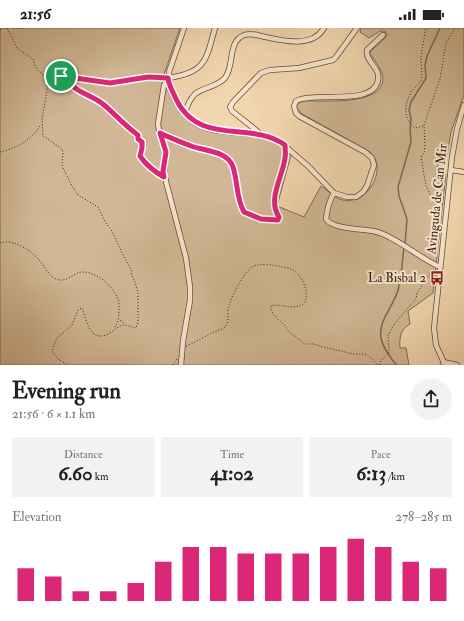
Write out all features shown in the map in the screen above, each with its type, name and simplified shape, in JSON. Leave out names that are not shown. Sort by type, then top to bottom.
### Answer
[{"type":"street","points":[[182,365],[183,347],[190,300],[190,287],[186,258],[164,177],[163,171],[166,152],[160,133],[159,117],[164,84],[168,78],[184,28]]},
{"type":"street","points":[[168,78],[187,74],[201,66],[207,57],[215,28]]},
{"type":"street","points":[[184,112],[191,99],[196,94],[216,85],[224,79],[230,66],[234,45],[239,38],[251,34],[277,40],[299,41],[315,38],[320,35],[324,28]]},
{"type":"street","points":[[263,136],[235,114],[230,107],[233,102],[262,72],[298,68],[333,60],[357,28]]},
{"type":"street","points":[[168,78],[184,112],[196,122],[211,128],[273,138],[285,145],[334,193],[352,197],[363,192],[367,186],[373,171],[374,165],[372,158],[365,152],[299,116],[294,110],[294,103],[304,97],[350,97],[371,91],[377,85],[379,78],[378,73],[367,55],[367,50],[383,35]]},
{"type":"street","name":"Avinguda de Can Mir","points":[[444,363],[437,350],[434,334],[450,170],[454,141],[464,105]]},
{"type":"street","points":[[450,170],[464,172]]},
{"type":"street","points":[[334,193],[328,206],[326,219],[328,223],[382,234],[440,267]]},
{"type":"street","points":[[444,363],[457,365]]},
{"type":"path","points":[[7,28],[17,48],[33,58],[36,68],[49,80],[45,97],[42,123],[43,136],[58,145],[63,150],[62,166],[78,195],[98,207],[132,269],[132,276],[136,282],[138,293],[138,322],[136,328],[124,325],[114,329],[106,335],[98,335],[88,327],[84,310],[79,308],[70,327],[57,338],[52,351],[58,359],[68,365]]},
{"type":"path","points":[[13,28],[25,28]]},
{"type":"path","points":[[424,126],[415,128],[410,124],[407,120],[406,103],[412,91],[420,81],[426,28]]},
{"type":"path","points":[[445,220],[440,214],[426,186],[420,157],[424,153],[424,126],[440,79],[446,43],[455,28]]},
{"type":"path","points":[[46,76],[56,75],[110,83],[148,77],[168,78]]},
{"type":"path","points":[[61,76],[74,87],[102,104],[123,121],[131,131],[138,135],[138,139],[142,142],[140,156],[151,168],[164,177]]},
{"type":"path","points":[[0,152],[18,147],[30,138],[42,123]]},
{"type":"path","points":[[160,133],[192,147],[221,155],[230,160],[233,168],[238,198],[244,212],[266,220],[278,220],[279,217],[275,209],[275,198],[285,157],[285,145]]},
{"type":"path","points":[[0,243],[8,242],[21,246],[34,254],[43,267],[58,280],[67,279],[77,272],[82,271],[92,273],[99,277],[118,297],[120,320],[114,329]]},
{"type":"path","points":[[183,347],[224,328],[228,322],[228,309],[232,298],[243,276],[248,270],[257,264],[292,269],[300,277],[306,290],[306,297],[303,304],[298,306],[274,304],[271,306],[271,311],[277,320],[285,325],[287,331],[296,335],[304,344],[314,344],[354,354],[365,354],[379,365],[389,352],[388,336],[395,323],[416,299],[417,294],[435,265]]},
{"type":"path","points":[[120,320],[124,322],[124,325]]},
{"type":"shaded area","points":[[0,28],[180,28],[162,80],[177,109],[193,125],[204,130],[216,133],[254,137],[277,144],[283,148],[291,155],[277,206],[304,217],[321,186],[339,199],[349,201],[366,193],[376,177],[377,168],[375,159],[370,152],[302,114],[296,107],[298,103],[304,101],[337,101],[363,98],[373,94],[381,87],[383,78],[381,71],[370,52],[387,35],[385,31],[380,31],[369,38],[360,32],[361,28],[464,28],[464,95],[451,132],[447,156],[439,156],[437,172],[446,174],[433,293],[408,311],[410,324],[404,328],[400,337],[400,348],[406,348],[409,365],[0,365]]},
{"type":"waterway","points":[[405,244],[407,219],[399,196],[398,187],[411,142],[411,119],[409,110],[411,102],[426,78],[425,65],[427,56],[440,28]]},
{"type":"waterway","points":[[396,365],[383,346],[381,331],[384,319],[398,290],[404,247]]},
{"type":"place","name":"La Bisbal 2","points":[[437,278]]},
{"type":"route","points":[[61,76],[110,83],[148,77],[168,78],[179,105],[187,116],[196,122],[211,128],[260,135],[279,141],[285,145],[285,157],[274,203],[276,213],[279,217],[278,220],[261,219],[244,212],[238,198],[232,163],[226,157],[215,152],[192,147],[160,133],[166,152],[163,171],[164,177],[158,174],[140,156],[142,142],[138,139],[138,135],[131,131],[123,121],[102,104],[91,96],[80,92],[61,76]]}]
